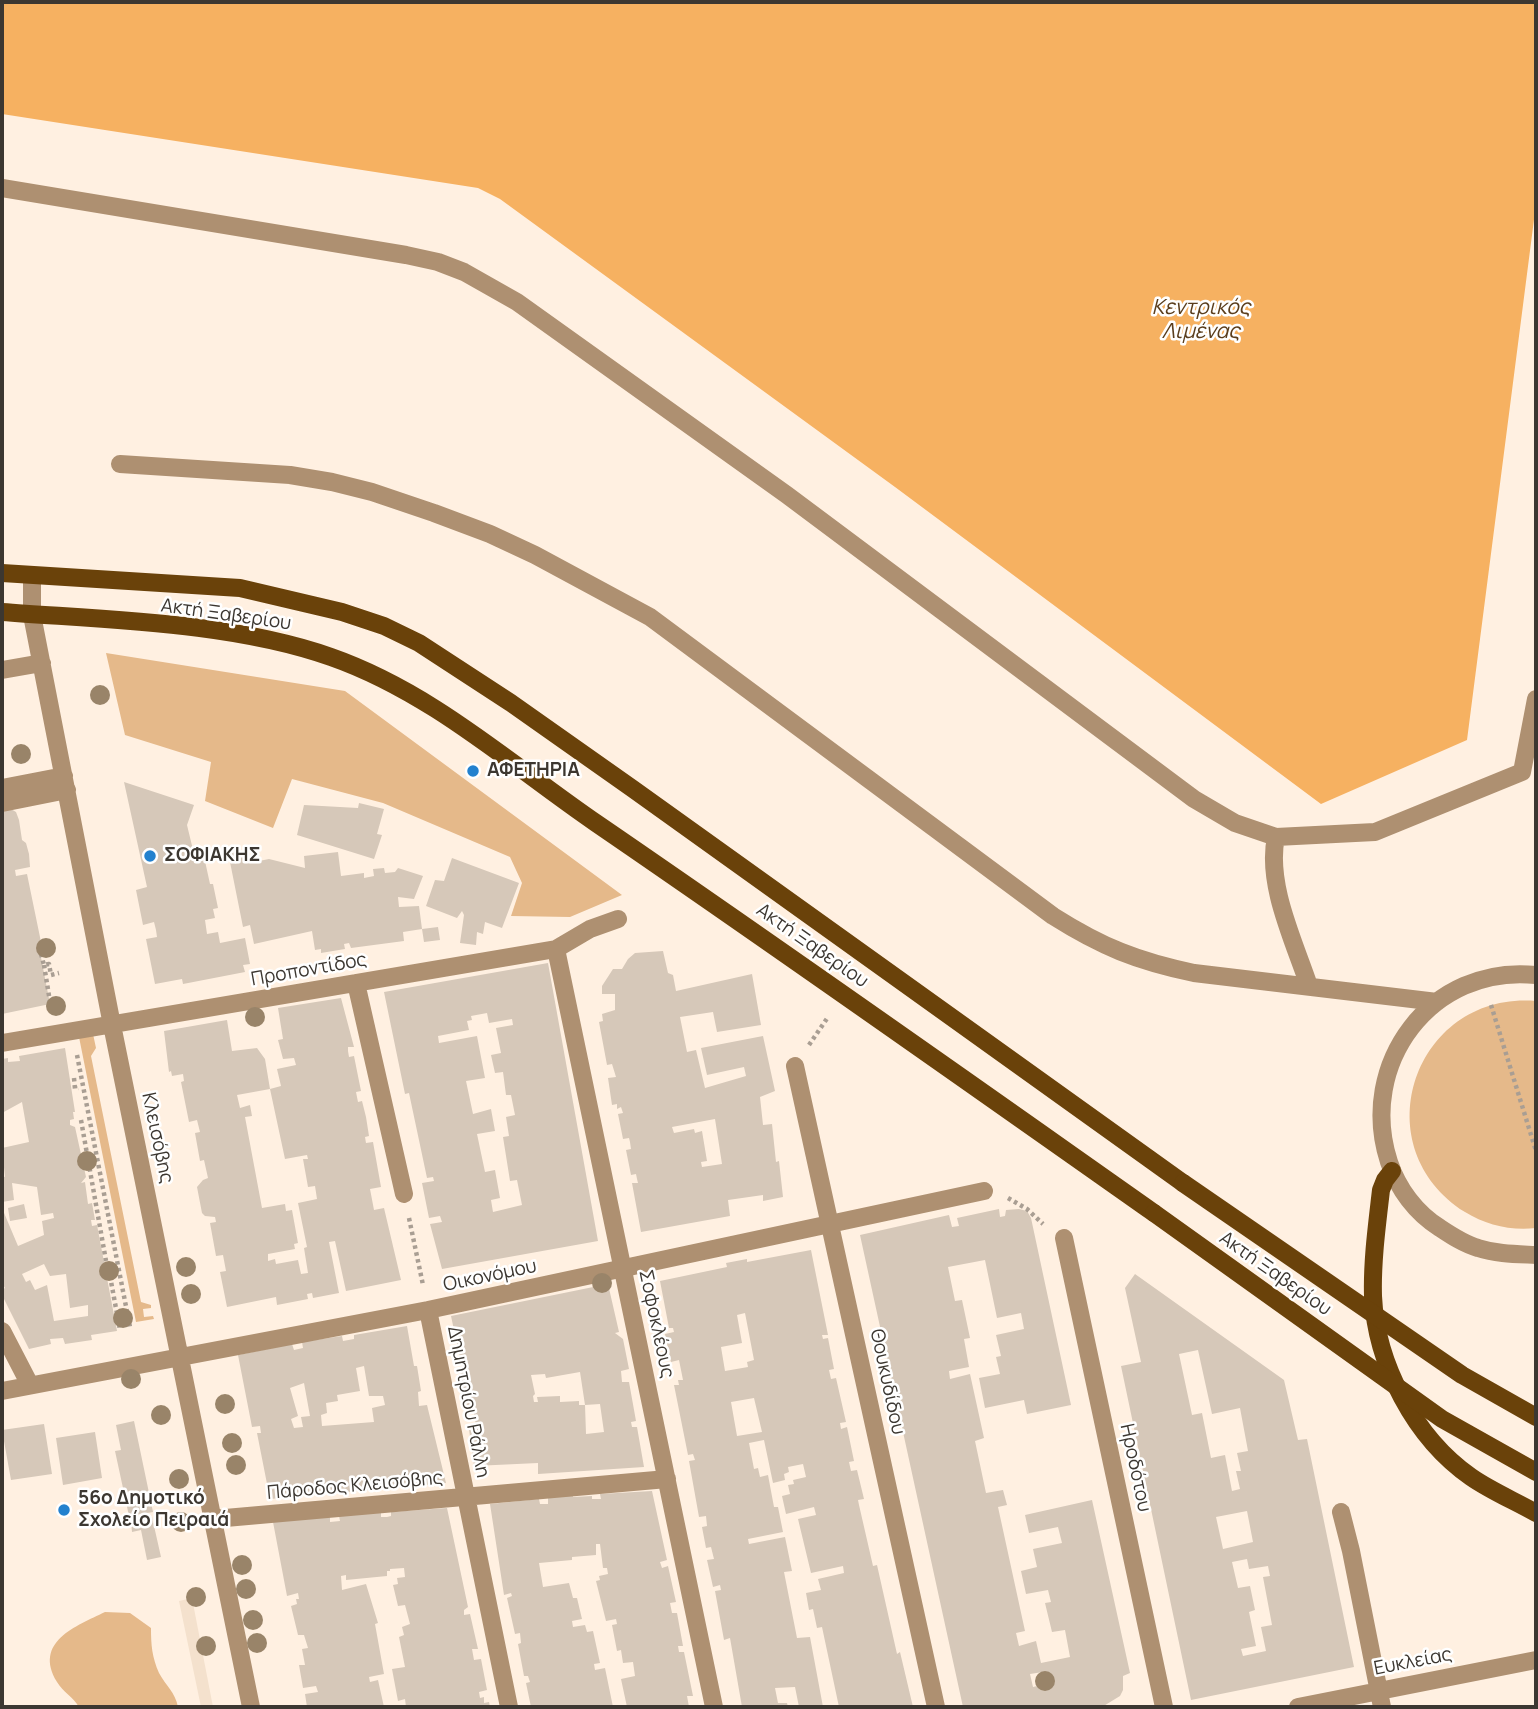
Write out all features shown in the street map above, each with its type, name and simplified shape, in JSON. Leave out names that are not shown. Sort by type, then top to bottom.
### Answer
[{"type":"main road","name":"Ακτή Ξαβερίου","points":[[2,573],[240,588],[342,612],[384,626],[419,643],[511,703],[1184,1183],[1462,1376],[1536,1417]]},
{"type":"main road","name":"Ακτή Ξαβερίου","points":[[2,612],[186,627],[254,637],[301,647],[372,673],[408,691],[843,994],[1442,1419],[1536,1472]]},
{"type":"main road","points":[[1392,1171],[1381,1190],[1374,1259],[1373,1298],[1384,1362],[1419,1427],[1446,1457],[1472,1477],[1536,1513]]},
{"type":"street","points":[[2,188],[406,255],[438,262],[464,272],[517,302],[787,495],[1194,800],[1235,823],[1276,837],[1375,832],[1522,772],[1536,699]]},
{"type":"street","points":[[120,464],[277,474],[332,482],[372,492],[489,534],[575,575],[650,617],[1053,916],[1091,940],[1163,967],[1239,979],[1437,1002]]},
{"type":"street","name":"Κλεισόβης","points":[[32,576],[32,615],[112,1025],[251,1707]]},
{"type":"street","points":[[2,670],[42,663]]},
{"type":"street","points":[[2,788],[65,783]]},
{"type":"street","points":[[2,803],[65,783]]},
{"type":"street","points":[[1276,837],[1273,868],[1309,986]]},
{"type":"street","name":"Προποντίδος","points":[[2,1043],[556,949],[590,929],[618,919]]},
{"type":"street","name":"Σοφοκλέους","points":[[556,949],[714,1707]]},
{"type":"street","points":[[1536,975],[1496,976],[1460,988],[1437,1002],[1409,1030],[1395,1051],[1385,1078],[1380,1110],[1384,1144],[1392,1171],[1400,1188],[1429,1221],[1476,1248],[1502,1254],[1536,1255]]},
{"type":"street","points":[[356,983],[404,1194]]},
{"type":"street","name":"Θουκυδίδου","points":[[795,1066],[936,1707]]},
{"type":"street","name":"Οικονόμου","points":[[2,1391],[428,1310],[984,1191]]},
{"type":"street","name":"Ηροδότου","points":[[1064,1238],[1164,1707]]},
{"type":"street","name":"Δημητρίου Ράλλη","points":[[428,1310],[509,1707]]},
{"type":"street","points":[[2,1331],[30,1385]]},
{"type":"street","name":"Πάροδος Κλεισόβης","points":[[214,1519],[667,1479]]},
{"type":"street","points":[[1341,1511],[1380,1698]]},
{"type":"street","name":"Ευκλείας","points":[[1298,1707],[1380,1698],[1536,1660]]},
{"type":"path","points":[[39,947],[53,1007],[43,1009]]},
{"type":"path","points":[[44,965],[49,964],[51,975],[60,973]]},
{"type":"path","points":[[1483,980],[1536,1152]]},
{"type":"path","points":[[795,1066],[843,994]]},
{"type":"path","points":[[76,1051],[130,1327]]},
{"type":"path","points":[[74,1078],[75,1089],[78,1088]]},
{"type":"path","points":[[81,1120],[86,1165],[101,1222],[102,1246],[108,1265]]},
{"type":"path","points":[[984,1191],[1011,1199],[1064,1238]]},
{"type":"path","name":"Δημητρίου Ράλλη","points":[[404,1194],[428,1310]]},
{"type":"path","points":[[110,1276],[120,1330]]},
{"type":"shaded area","points":[[106,653],[345,691],[622,895],[570,917],[511,916],[522,883],[510,857],[383,803],[292,779],[273,828],[205,801],[211,762],[125,735]]},
{"type":"shaded area","points":[[1536,1001],[1536,1228],[1508,1228],[1490,1224],[1465,1212],[1433,1184],[1415,1150],[1410,1114],[1416,1078],[1433,1046],[1459,1020],[1494,1004]]},
{"type":"shaded area","points":[[93,1034],[96,1048],[91,1056],[141,1302],[151,1305],[151,1308],[143,1309],[144,1317],[153,1316],[154,1319],[136,1322],[79,1037]]},
{"type":"shaded area","points":[[192,1598],[213,1707],[201,1707],[179,1601]]},
{"type":"shaded area","points":[[105,1612],[130,1613],[151,1628],[152,1651],[157,1667],[178,1707],[79,1707],[59,1686],[51,1668],[50,1656],[54,1646],[71,1630]]},
{"type":"water","name":"Κεντρικός Λιμένας","points":[[2,2],[1536,2],[1536,204],[1467,740],[1321,804],[895,487],[500,199],[478,188],[2,114]]},
{"type":"building","points":[[124,782],[194,805],[187,825],[194,854],[203,852],[218,908],[213,909],[215,918],[205,920],[207,934],[218,932],[220,943],[245,938],[250,964],[243,965],[245,972],[183,984],[182,979],[155,984],[146,939],[157,937],[156,930],[154,922],[143,925],[136,890],[147,887]]},
{"type":"building","points":[[359,803],[384,809],[377,834],[382,835],[374,859],[297,835],[304,805],[358,808]]},
{"type":"building","points":[[11,809],[16,812],[22,840],[26,843],[29,854],[30,867],[15,870],[16,876],[27,874],[50,1004],[2,1014],[2,810]]},
{"type":"building","points":[[228,852],[246,854],[249,863],[269,859],[305,868],[304,856],[338,852],[341,876],[364,873],[364,878],[374,876],[373,869],[384,868],[385,873],[395,872],[398,868],[423,876],[414,899],[398,897],[399,907],[419,906],[422,929],[403,932],[404,941],[351,948],[349,943],[344,944],[345,949],[321,953],[321,949],[315,950],[312,931],[254,944],[250,925],[243,927]]},
{"type":"building","points":[[452,858],[519,883],[502,928],[485,922],[483,934],[477,932],[476,945],[460,943],[464,915],[462,911],[457,918],[426,906],[435,880],[444,881]]},
{"type":"building","points":[[438,927],[440,940],[424,942],[422,929]]},
{"type":"building","points":[[663,951],[676,991],[752,974],[761,1025],[717,1032],[713,1012],[680,1017],[687,1052],[696,1050],[705,1088],[746,1076],[744,1067],[707,1075],[701,1048],[763,1036],[775,1091],[760,1097],[763,1125],[772,1124],[783,1197],[763,1201],[763,1195],[728,1200],[730,1216],[641,1232],[632,1183],[638,1183],[636,1174],[631,1175],[626,1150],[631,1149],[630,1142],[629,1138],[623,1139],[618,1114],[623,1113],[621,1107],[617,1109],[617,1104],[612,1105],[608,1078],[616,1077],[612,1064],[607,1065],[599,1022],[603,1021],[602,1014],[615,1010],[615,994],[602,994],[602,986],[613,969],[622,969],[635,953]],"holes":[[[715,1119],[722,1164],[702,1167],[701,1162],[707,1161],[702,1131],[695,1133],[694,1129],[674,1133],[672,1127]]]},
{"type":"building","points":[[548,963],[598,1241],[442,1269],[430,1224],[442,1222],[440,1216],[429,1218],[422,1183],[434,1181],[433,1177],[427,1178],[409,1093],[405,1094],[384,992]],"holes":[[[487,1013],[489,1023],[512,1019],[513,1025],[496,1028],[501,1053],[491,1055],[495,1073],[503,1072],[506,1095],[511,1095],[515,1115],[506,1117],[509,1136],[503,1137],[510,1181],[517,1180],[522,1205],[493,1212],[491,1200],[500,1198],[495,1170],[485,1172],[477,1134],[495,1131],[491,1109],[473,1114],[466,1081],[485,1078],[477,1036],[439,1043],[438,1036],[469,1030],[467,1021],[472,1020],[471,1016]]]},
{"type":"building","points":[[341,998],[354,1047],[348,1047],[348,1051],[349,1057],[354,1056],[361,1091],[356,1092],[358,1102],[362,1101],[366,1117],[369,1136],[365,1137],[366,1143],[373,1142],[381,1187],[370,1189],[374,1210],[384,1208],[401,1280],[346,1291],[335,1241],[329,1242],[339,1293],[313,1298],[312,1293],[307,1294],[308,1299],[277,1305],[276,1297],[227,1307],[220,1272],[226,1271],[223,1255],[216,1256],[210,1223],[216,1222],[215,1217],[202,1213],[197,1187],[208,1178],[204,1160],[200,1161],[195,1133],[200,1132],[197,1120],[189,1122],[181,1082],[184,1081],[183,1074],[172,1076],[171,1071],[169,1072],[164,1031],[227,1020],[232,1051],[257,1048],[265,1059],[270,1089],[281,1086],[277,1069],[296,1065],[294,1058],[283,1059],[278,1040],[283,1039],[278,1008]],"holes":[[[270,1089],[285,1159],[307,1155],[308,1159],[303,1159],[308,1187],[315,1186],[317,1199],[298,1203],[307,1247],[304,1248],[308,1273],[301,1274],[298,1260],[276,1264],[275,1259],[268,1261],[268,1254],[295,1249],[294,1244],[298,1243],[292,1210],[286,1211],[285,1204],[262,1208],[245,1117],[252,1116],[250,1105],[240,1108],[237,1095]]]},
{"type":"building","points":[[65,1048],[75,1112],[70,1125],[75,1127],[86,1177],[81,1183],[85,1182],[88,1204],[92,1203],[95,1220],[91,1220],[92,1226],[97,1225],[117,1331],[91,1335],[92,1340],[65,1344],[63,1338],[50,1339],[51,1344],[29,1349],[2,1295],[5,1288],[2,1283],[2,1208],[18,1246],[44,1235],[42,1221],[54,1218],[53,1213],[41,1215],[37,1187],[12,1183],[14,1200],[2,1202],[2,1176],[5,1177],[2,1148],[29,1142],[22,1102],[2,1113],[2,1059],[8,1058],[8,1062],[20,1061],[19,1056]],"holes":[[[44,1264],[50,1276],[66,1274],[70,1308],[88,1305],[88,1316],[54,1321],[47,1285],[35,1290],[30,1280],[26,1282],[22,1274]]]},
{"type":"building","points":[[24,1204],[27,1218],[10,1221],[8,1208]]},
{"type":"building","points":[[999,1209],[1000,1217],[1005,1216],[1006,1210],[1019,1209],[1027,1211],[1031,1218],[1071,1405],[1027,1414],[1024,1400],[985,1408],[979,1378],[1000,1374],[996,1357],[1001,1356],[996,1335],[1024,1329],[1021,1313],[997,1318],[985,1260],[948,1267],[955,1301],[962,1300],[970,1338],[964,1339],[969,1367],[949,1371],[950,1379],[970,1374],[984,1438],[975,1441],[986,1493],[1003,1490],[1007,1505],[998,1507],[1025,1631],[1016,1633],[1019,1646],[1036,1641],[1041,1663],[1070,1657],[1065,1630],[1052,1632],[1045,1603],[1051,1602],[1048,1590],[1026,1594],[1021,1571],[1037,1567],[1033,1549],[1062,1543],[1058,1527],[1029,1533],[1025,1515],[1092,1500],[1130,1673],[1123,1676],[1120,1696],[1102,1707],[963,1707],[860,1235],[949,1215],[952,1227],[959,1226],[957,1218]],"holes":[[[1043,1672],[1046,1684],[1033,1687],[1030,1674]]]},
{"type":"building","points":[[811,1250],[828,1335],[822,1335],[823,1339],[828,1338],[834,1369],[829,1370],[831,1379],[836,1378],[846,1422],[840,1423],[841,1429],[847,1427],[854,1461],[849,1462],[851,1471],[857,1470],[864,1499],[858,1500],[873,1566],[877,1565],[897,1654],[900,1652],[913,1707],[839,1707],[822,1627],[817,1628],[813,1609],[809,1610],[806,1593],[821,1590],[818,1579],[844,1573],[843,1566],[811,1573],[798,1519],[816,1515],[814,1507],[786,1514],[782,1496],[790,1494],[788,1485],[794,1484],[793,1480],[806,1477],[803,1464],[788,1467],[789,1472],[784,1474],[785,1480],[773,1483],[764,1440],[749,1443],[754,1469],[758,1468],[760,1477],[768,1475],[774,1507],[778,1507],[783,1532],[748,1539],[749,1544],[785,1537],[792,1571],[784,1572],[797,1638],[810,1637],[823,1707],[799,1707],[795,1687],[775,1688],[778,1703],[787,1703],[788,1707],[742,1707],[730,1638],[724,1640],[715,1591],[721,1590],[720,1585],[713,1587],[707,1560],[714,1559],[711,1547],[706,1548],[702,1527],[707,1526],[706,1516],[699,1517],[689,1461],[695,1460],[693,1454],[688,1455],[674,1385],[679,1385],[678,1380],[683,1380],[679,1360],[671,1362],[665,1334],[674,1332],[673,1328],[669,1328],[660,1281],[727,1267],[726,1263],[747,1259],[747,1262]],"holes":[[[745,1313],[754,1360],[747,1362],[748,1367],[725,1371],[721,1347],[742,1343],[737,1315]],[[754,1398],[762,1432],[737,1436],[731,1402]]]},
{"type":"building","points":[[1135,1274],[1284,1380],[1298,1440],[1307,1439],[1354,1667],[1191,1700],[1121,1366],[1141,1362],[1125,1288]],"holes":[[[1198,1350],[1212,1414],[1240,1408],[1248,1451],[1237,1453],[1241,1471],[1236,1471],[1240,1489],[1232,1491],[1225,1455],[1211,1458],[1202,1413],[1192,1415],[1179,1354]],[[1247,1511],[1253,1542],[1223,1549],[1216,1517]],[[1247,1559],[1249,1569],[1268,1566],[1270,1576],[1263,1577],[1272,1625],[1261,1627],[1266,1651],[1243,1656],[1241,1649],[1256,1646],[1249,1612],[1255,1610],[1250,1586],[1238,1588],[1232,1562]]]},
{"type":"building","points":[[608,1284],[619,1332],[615,1333],[623,1339],[629,1369],[621,1371],[622,1382],[629,1382],[636,1421],[631,1422],[632,1427],[637,1427],[644,1467],[538,1474],[538,1463],[474,1466],[469,1429],[476,1428],[475,1418],[473,1409],[465,1410],[460,1370],[466,1369],[464,1362],[461,1363],[451,1316]],"holes":[[[580,1372],[585,1405],[579,1405],[579,1401],[560,1402],[560,1396],[537,1397],[538,1402],[534,1402],[531,1375],[545,1374],[546,1378]],[[600,1404],[604,1432],[586,1434],[585,1405]]]},
{"type":"building","points":[[407,1326],[421,1391],[418,1392],[419,1406],[427,1405],[446,1483],[270,1499],[257,1433],[261,1433],[260,1426],[252,1427],[238,1355],[292,1344],[294,1350],[303,1348],[302,1342],[342,1336],[343,1341],[354,1339],[354,1335]],"holes":[[[364,1366],[369,1396],[383,1396],[385,1405],[372,1408],[374,1422],[322,1426],[321,1415],[327,1413],[326,1403],[338,1401],[337,1395],[360,1391],[356,1368]],[[304,1383],[310,1416],[301,1417],[303,1427],[294,1428],[291,1419],[298,1416],[290,1388]]]},
{"type":"building","points":[[134,1421],[153,1512],[129,1516],[115,1451],[121,1450],[116,1425]]},
{"type":"building","points":[[44,1424],[52,1474],[11,1480],[2,1430]]},
{"type":"building","points":[[95,1432],[102,1478],[63,1485],[56,1438]]},
{"type":"building","points":[[652,1491],[667,1560],[660,1562],[662,1568],[668,1566],[676,1602],[670,1603],[672,1613],[677,1613],[683,1646],[678,1646],[679,1652],[684,1652],[693,1696],[687,1696],[689,1707],[627,1707],[621,1679],[635,1676],[633,1662],[623,1663],[621,1650],[617,1651],[612,1625],[617,1624],[616,1619],[606,1621],[596,1581],[600,1580],[599,1576],[608,1574],[607,1568],[603,1568],[600,1544],[596,1544],[596,1555],[539,1563],[543,1587],[569,1583],[573,1598],[577,1598],[582,1619],[572,1621],[573,1627],[585,1625],[587,1632],[593,1631],[600,1663],[594,1664],[595,1670],[605,1668],[613,1707],[531,1707],[526,1683],[530,1682],[528,1676],[524,1676],[518,1644],[521,1643],[520,1633],[515,1634],[507,1598],[512,1596],[511,1593],[504,1595],[490,1504],[539,1499],[540,1504],[548,1504],[548,1497],[573,1494],[573,1497],[592,1496],[592,1499],[601,1499],[600,1494]]},
{"type":"building","points":[[447,1508],[468,1607],[464,1610],[464,1615],[470,1614],[478,1649],[472,1649],[474,1660],[481,1659],[487,1690],[479,1692],[480,1698],[484,1697],[484,1703],[489,1702],[490,1707],[406,1707],[405,1699],[398,1701],[392,1669],[405,1667],[399,1637],[404,1635],[402,1627],[410,1624],[405,1605],[398,1606],[393,1585],[398,1584],[397,1578],[405,1577],[404,1568],[390,1569],[387,1576],[346,1580],[346,1575],[341,1576],[342,1590],[366,1584],[378,1623],[375,1624],[384,1674],[369,1677],[370,1682],[378,1680],[384,1707],[307,1707],[305,1694],[318,1692],[316,1686],[303,1688],[299,1665],[305,1665],[302,1649],[308,1648],[304,1635],[298,1635],[291,1606],[297,1604],[298,1593],[287,1596],[273,1522],[330,1516],[330,1522],[340,1521],[339,1516],[381,1512],[381,1517],[387,1517],[391,1516],[391,1512]]},
{"type":"building","points":[[152,1517],[161,1557],[147,1560],[141,1530],[132,1532],[131,1521]]},
{"type":"place","name":"ΑΦΕΤΗΡΙΑ","points":[[473,771]]},
{"type":"place","name":"ΣΟΦΙΑΚΗΣ","points":[[150,856]]},
{"type":"place","name":"56ο Δημοτικό Σχολείο Πειραιά","points":[[64,1510]]}]
